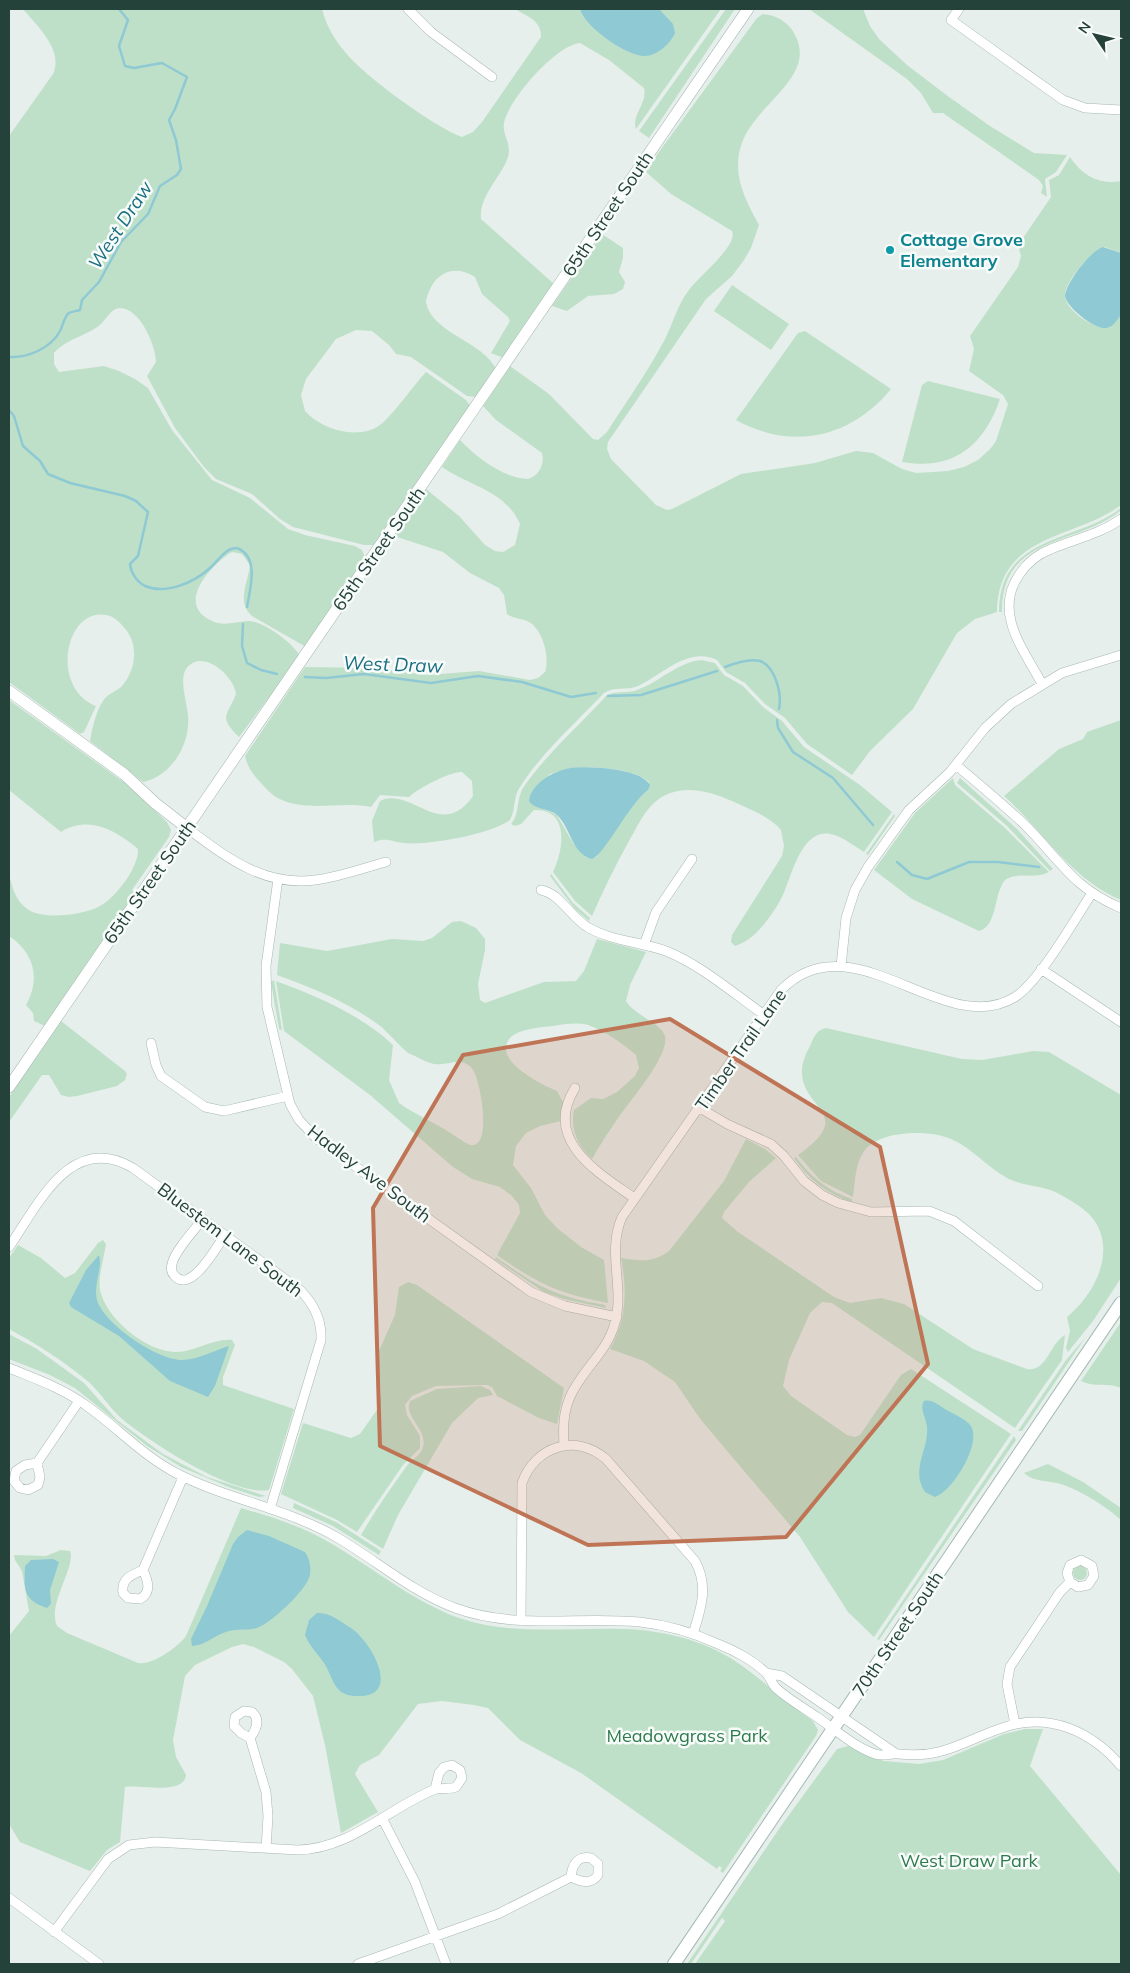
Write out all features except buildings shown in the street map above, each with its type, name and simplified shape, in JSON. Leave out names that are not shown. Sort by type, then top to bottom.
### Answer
[{"type":"main road","name":"70th Street South","points":[[674,1964],[1121,1303]]},
{"type":"street","points":[[408,9],[431,32],[492,77]]},
{"type":"street","name":"65th Street South","points":[[9,1088],[748,9]]},
{"type":"street","points":[[956,10],[951,20],[1064,100],[1085,108],[1121,110]]},
{"type":"street","points":[[1042,684],[1010,621],[1008,603],[1015,582],[1024,568],[1042,553],[1104,529],[1121,519]]},
{"type":"street","points":[[841,966],[846,918],[855,890],[865,872],[908,810],[956,765],[995,717],[1042,684],[1078,667],[1121,655]]},
{"type":"street","points":[[9,691],[124,774],[154,803],[243,867],[278,879],[298,882],[320,880],[386,862]]},
{"type":"street","points":[[956,765],[1027,827],[1068,874],[1092,893],[1121,908]]},
{"type":"street","points":[[644,945],[656,912],[692,859]]},
{"type":"street","name":"Hadley Ave South","points":[[278,879],[265,985],[272,1029],[288,1096],[297,1117],[313,1135],[531,1292],[565,1306],[617,1316]]},
{"type":"street","points":[[541,890],[552,895],[579,921],[596,932],[666,951],[687,962],[764,1014]]},
{"type":"street","name":"Timber Trail Lane","points":[[564,1446],[564,1421],[569,1399],[606,1345],[617,1316],[619,1293],[615,1259],[615,1237],[622,1217],[781,990],[797,978],[817,969],[841,966],[867,972],[955,1002],[976,1006],[998,1004],[1015,997],[1027,987],[1092,893]]},
{"type":"street","points":[[1041,968],[1121,1022]]},
{"type":"street","points":[[151,1043],[156,1065],[163,1078],[205,1107],[224,1110],[288,1096]]},
{"type":"street","points":[[575,1088],[566,1116],[568,1133],[574,1148],[588,1165],[634,1198]]},
{"type":"street","points":[[700,1108],[727,1124],[771,1144],[784,1156],[804,1181],[828,1199],[866,1212],[921,1210],[943,1215],[954,1221],[1038,1286]]},
{"type":"street","name":"Bluestem Lane South","points":[[9,1247],[58,1176],[72,1166],[89,1159],[109,1159],[129,1166],[300,1290],[314,1308],[320,1327],[317,1355],[270,1509]]},
{"type":"street","points":[[202,1218],[173,1260],[171,1269],[176,1277],[184,1280],[193,1278],[225,1235]]},
{"type":"street","points":[[9,1368],[55,1386],[79,1401],[139,1450],[184,1476],[223,1494],[305,1522],[338,1538],[406,1583],[440,1602],[479,1615],[521,1621],[635,1622],[693,1634],[732,1650],[766,1673],[775,1687],[834,1729],[872,1753],[883,1757],[895,1754],[914,1756],[936,1754],[1015,1724],[1043,1722],[1072,1728],[1095,1740],[1119,1760]]},
{"type":"street","points":[[37,1462],[79,1401]]},
{"type":"street","points":[[521,1621],[522,1483],[530,1467],[538,1457],[549,1450],[564,1446],[588,1448],[606,1459],[695,1562],[701,1577],[704,1595],[693,1634]]},
{"type":"street","points":[[143,1570],[184,1476]]},
{"type":"street","points":[[1015,1724],[1007,1684],[1010,1666],[1062,1589],[1070,1582]]},
{"type":"street","points":[[766,1673],[782,1676],[895,1754]]},
{"type":"street","points":[[250,1738],[266,1792],[268,1816],[266,1849]]},
{"type":"street","points":[[54,1932],[103,1864],[113,1854],[126,1846],[149,1842],[266,1849],[319,1849],[338,1842],[436,1789]]},
{"type":"street","points":[[382,1818],[412,1875],[446,1964]]},
{"type":"street","points":[[358,1964],[510,1909],[571,1878]]},
{"type":"street","points":[[9,1898],[99,1964]]},
{"type":"highlighted area","points":[[670,1019],[880,1147],[928,1364],[786,1537],[588,1545],[380,1446],[373,1208],[463,1055]]},
{"type":"green space","points":[[23,9],[322,9],[328,27],[355,63],[383,87],[418,112],[450,132],[462,137],[473,132],[482,122],[541,37],[541,31],[536,23],[515,9],[721,9],[636,129],[636,119],[644,99],[644,88],[609,60],[580,43],[570,46],[546,63],[514,101],[504,123],[504,132],[509,148],[508,157],[483,202],[481,219],[554,284],[504,358],[491,353],[510,321],[482,294],[475,277],[458,271],[450,271],[443,274],[432,285],[426,302],[430,313],[437,322],[481,352],[496,369],[477,397],[467,396],[411,357],[396,354],[389,345],[372,331],[356,330],[336,339],[306,379],[301,395],[305,411],[320,423],[340,431],[361,432],[371,430],[380,425],[426,372],[466,400],[471,407],[376,545],[364,545],[293,527],[280,519],[252,494],[216,479],[204,467],[175,428],[147,376],[156,362],[155,355],[146,329],[134,314],[120,308],[114,310],[100,325],[64,344],[54,353],[54,364],[59,372],[104,366],[135,379],[148,388],[172,430],[212,480],[250,498],[288,529],[305,535],[355,546],[362,550],[366,559],[306,647],[252,616],[247,611],[244,592],[250,565],[242,554],[232,552],[224,557],[207,574],[197,594],[196,604],[200,613],[210,620],[219,623],[228,624],[247,621],[261,624],[284,639],[300,656],[239,737],[226,720],[227,712],[236,694],[229,679],[216,666],[208,662],[192,663],[186,669],[183,679],[188,726],[183,747],[178,757],[163,773],[143,782],[90,741],[95,720],[104,699],[126,681],[134,660],[131,638],[115,619],[106,615],[92,616],[81,623],[73,635],[68,650],[68,667],[72,683],[81,696],[96,706],[84,732],[80,734],[9,682],[9,136],[53,74],[55,65],[52,47],[42,31]]},
{"type":"green space","points":[[726,9],[735,9],[649,138],[639,131]]},
{"type":"green space","points":[[809,9],[863,9],[870,26],[879,39],[907,65],[949,97],[990,126],[1034,153],[1067,155],[1056,172],[1045,179],[1047,197],[1041,193],[1043,186],[1039,180],[943,113],[933,113],[921,93],[907,79]]},
{"type":"green space","points":[[763,14],[785,22],[794,33],[800,49],[798,64],[791,78],[757,118],[747,133],[740,149],[738,170],[742,189],[759,225],[751,248],[744,260],[732,276],[706,299],[608,442],[607,449],[611,459],[656,505],[667,510],[741,474],[815,463],[856,451],[873,453],[902,469],[916,473],[948,471],[964,467],[978,460],[996,441],[1008,404],[1003,395],[969,371],[974,349],[970,336],[1018,267],[1021,256],[1017,242],[1023,238],[1051,197],[1049,180],[1059,175],[1070,157],[1080,169],[1092,178],[1106,182],[1121,181],[1121,253],[1105,247],[1093,254],[1074,275],[1065,296],[1070,308],[1083,319],[1097,326],[1110,327],[1121,315],[1121,505],[1102,516],[1042,542],[1024,553],[1010,567],[1001,586],[997,612],[975,619],[957,633],[913,709],[870,751],[852,775],[807,744],[785,718],[765,704],[745,683],[726,672],[717,660],[696,657],[676,664],[638,686],[604,693],[549,750],[529,774],[518,791],[510,820],[489,830],[427,843],[404,843],[386,840],[374,842],[372,821],[380,801],[392,798],[403,800],[438,814],[449,814],[461,809],[473,796],[472,781],[462,772],[450,774],[434,781],[409,797],[380,795],[371,807],[360,805],[315,806],[293,804],[276,797],[253,774],[245,756],[305,667],[372,668],[428,675],[479,671],[530,680],[538,678],[545,672],[547,659],[542,637],[529,622],[507,614],[504,595],[499,588],[470,573],[443,552],[394,536],[426,489],[459,516],[485,545],[495,551],[503,552],[515,545],[520,524],[505,503],[486,490],[452,474],[442,467],[460,440],[482,460],[509,475],[528,479],[538,472],[543,461],[542,453],[496,420],[483,406],[510,366],[549,394],[593,439],[598,440],[607,432],[644,376],[667,335],[685,296],[724,252],[733,237],[732,231],[671,194],[645,171],[757,18]]},
{"type":"green space","points":[[602,234],[623,248],[623,258],[619,272],[625,282],[623,289],[614,294],[588,296],[567,311],[552,306]]},
{"type":"green space","points":[[732,285],[789,324],[771,350],[714,311]]},
{"type":"green space","points":[[805,331],[891,389],[875,406],[858,419],[839,429],[820,434],[799,437],[778,435],[757,430],[736,420],[798,333]]},
{"type":"green space","points":[[928,381],[1000,399],[985,430],[964,452],[937,463],[902,462],[922,385]]},
{"type":"green space","points":[[1121,508],[1121,510],[1104,522],[1045,545],[1028,555],[1014,568],[1005,587],[1002,612],[999,612],[1002,587],[1012,568],[1026,554],[1044,544],[1103,519]]},
{"type":"green space","points":[[702,660],[715,663],[724,675],[743,686],[763,707],[782,721],[804,747],[860,785],[892,812],[864,852],[843,839],[830,834],[820,834],[812,839],[798,856],[782,897],[774,911],[750,939],[735,946],[731,942],[732,935],[782,856],[784,846],[781,830],[765,817],[723,797],[703,791],[682,790],[663,796],[646,811],[640,821],[614,869],[592,916],[575,901],[553,872],[561,843],[559,824],[554,816],[546,812],[534,810],[521,824],[515,826],[511,824],[516,816],[523,788],[552,752],[606,696],[613,693],[637,690],[685,664]],"holes":[[[579,767],[623,771],[642,777],[649,782],[648,790],[634,803],[596,857],[586,857],[573,843],[557,815],[540,807],[529,798],[550,774]]]},
{"type":"green space","points":[[9,700],[125,783],[167,822],[171,830],[169,837],[132,890],[136,894],[45,1026],[34,1021],[33,1013],[26,1005],[31,995],[34,976],[29,958],[18,943],[9,936],[9,874],[17,897],[26,908],[42,914],[74,914],[100,906],[113,896],[131,873],[138,849],[111,831],[92,825],[71,827],[61,832],[9,790]]},
{"type":"green space","points":[[1121,720],[1121,900],[1103,891],[1072,867],[1004,796],[1059,749],[1083,739],[1087,732]]},
{"type":"green space","points":[[953,778],[955,785],[1005,828],[1049,872],[1038,875],[1015,876],[1005,880],[1001,886],[989,923],[979,931],[912,899],[874,870],[915,813]]},
{"type":"green space","points":[[960,778],[1017,829],[1053,869],[1050,871],[1007,826],[957,783]]},
{"type":"green space","points":[[894,814],[895,816],[868,855],[866,854]]},
{"type":"green space","points":[[551,874],[573,903],[590,918],[589,921],[575,909],[550,876]]},
{"type":"green space","points":[[461,921],[476,928],[485,939],[485,950],[478,984],[480,1000],[485,1003],[544,982],[576,981],[584,971],[597,939],[646,952],[630,985],[626,1001],[635,1011],[663,1031],[665,1045],[661,1056],[646,1081],[611,1128],[592,1159],[576,1137],[573,1124],[574,1110],[591,1098],[603,1099],[617,1092],[635,1076],[639,1068],[636,1055],[607,1034],[588,1025],[579,1024],[566,1024],[519,1032],[510,1038],[506,1046],[507,1055],[513,1063],[531,1077],[557,1091],[563,1102],[561,1121],[540,1126],[526,1133],[516,1146],[513,1165],[531,1188],[545,1215],[557,1228],[581,1247],[604,1260],[608,1303],[575,1296],[538,1281],[497,1255],[520,1213],[519,1205],[512,1196],[500,1187],[472,1179],[453,1167],[370,1095],[284,1031],[276,981],[338,1007],[380,1034],[393,1045],[389,1080],[399,1103],[467,1144],[478,1143],[482,1136],[483,1112],[476,1076],[469,1066],[460,1062],[434,1064],[410,1054],[379,1025],[367,1017],[316,990],[277,975],[280,943],[327,951],[392,939],[423,941],[432,938],[452,922]]},
{"type":"green space","points":[[274,980],[282,1030],[279,1029],[271,982]]},
{"type":"green space","points":[[61,1021],[125,1071],[127,1074],[125,1080],[117,1086],[69,1097],[61,1095],[49,1075],[42,1075],[9,1122],[9,1097]]},
{"type":"green space","points":[[826,1028],[962,1059],[982,1060],[1033,1051],[1049,1052],[1121,1095],[1121,1278],[1093,1321],[1068,1352],[1066,1348],[1070,1331],[1067,1317],[1077,1308],[1093,1286],[1102,1260],[1103,1246],[1101,1233],[1094,1220],[1083,1209],[1061,1195],[1048,1189],[1007,1178],[959,1143],[930,1134],[917,1133],[891,1136],[870,1145],[858,1163],[853,1197],[821,1181],[798,1155],[815,1141],[823,1130],[825,1121],[805,1086],[802,1066],[815,1036],[820,1030]]},
{"type":"green space","points":[[746,1139],[765,1149],[776,1158],[749,1182],[724,1212],[722,1218],[738,1232],[834,1297],[850,1303],[881,1298],[904,1304],[973,1349],[1027,1369],[1034,1369],[1044,1362],[1056,1344],[1065,1335],[1062,1360],[1015,1428],[832,1303],[822,1302],[810,1313],[789,1360],[783,1386],[791,1396],[847,1435],[855,1437],[860,1435],[901,1375],[911,1369],[1011,1434],[874,1637],[848,1612],[800,1537],[701,1420],[675,1382],[644,1361],[610,1349],[616,1338],[623,1316],[625,1293],[621,1258],[646,1260],[657,1258],[669,1251],[724,1181]]},
{"type":"green space","points":[[796,1157],[821,1182],[835,1192],[852,1199],[852,1202],[834,1195],[819,1185],[799,1166],[794,1158]]},
{"type":"green space","points":[[103,1240],[106,1244],[100,1273],[100,1290],[110,1312],[129,1332],[153,1346],[165,1351],[176,1352],[190,1350],[218,1341],[232,1340],[235,1345],[223,1377],[223,1385],[294,1409],[269,1490],[254,1490],[235,1485],[170,1453],[121,1418],[95,1388],[76,1372],[48,1352],[9,1329],[9,1258],[18,1245],[41,1258],[65,1278],[75,1273],[98,1243]]},
{"type":"green space","points":[[496,1257],[547,1289],[572,1298],[605,1305],[606,1308],[564,1299],[544,1292],[495,1259]]},
{"type":"green space","points":[[408,1282],[417,1285],[564,1388],[557,1424],[539,1418],[497,1396],[492,1387],[487,1385],[436,1386],[412,1396],[405,1405],[407,1415],[420,1436],[420,1448],[403,1465],[357,1532],[337,1520],[281,1494],[303,1423],[351,1438],[360,1434],[379,1407],[381,1391],[378,1353],[395,1315],[399,1287]]},
{"type":"green space","points":[[1121,1322],[1121,1388],[1081,1381]]},
{"type":"green space","points":[[9,1334],[37,1349],[84,1383],[117,1420],[163,1454],[207,1477],[266,1496],[259,1497],[231,1488],[181,1467],[147,1446],[75,1388],[50,1375],[9,1359]]},
{"type":"green space","points":[[1085,1338],[1022,1431],[1018,1431],[1066,1360]]},
{"type":"green space","points":[[481,1386],[490,1390],[493,1395],[478,1398],[452,1423],[398,1515],[383,1549],[361,1535],[400,1475],[422,1450],[424,1441],[412,1418],[409,1407],[410,1401],[437,1389]]},
{"type":"green space","points":[[1014,1436],[1016,1440],[879,1640],[877,1639]]},
{"type":"green space","points":[[1048,1464],[1083,1482],[1121,1508],[1121,1520],[1080,1492],[1059,1483],[1038,1480],[1024,1473]]},
{"type":"green space","points":[[294,1503],[336,1522],[381,1551],[379,1555],[333,1526],[293,1508]]},
{"type":"green space","name":"Meadowgrass Park","points":[[241,1508],[310,1532],[425,1603],[459,1618],[479,1624],[541,1630],[624,1629],[653,1631],[710,1647],[745,1668],[813,1721],[818,1730],[816,1736],[723,1873],[720,1871],[722,1868],[719,1866],[717,1869],[581,1773],[520,1740],[488,1708],[442,1701],[418,1704],[379,1755],[360,1765],[355,1774],[378,1812],[341,1833],[325,1745],[313,1696],[292,1669],[284,1662],[254,1647],[243,1644],[232,1647],[195,1665],[185,1676],[173,1740],[176,1757],[186,1775],[178,1785],[170,1787],[125,1787],[120,1842],[107,1850],[90,1871],[20,1842],[9,1824],[9,1636],[29,1611],[22,1571],[14,1555],[46,1556],[61,1550],[70,1551],[69,1567],[56,1607],[55,1617],[57,1626],[67,1633],[138,1663],[144,1663],[164,1655],[177,1646],[186,1636]]},
{"type":"green space","points":[[1077,1566],[1083,1566],[1087,1573],[1083,1580],[1077,1580],[1073,1576],[1073,1570]]},
{"type":"green space","name":"West Draw Park","points":[[1025,1729],[1043,1729],[1030,1766],[1121,1875],[1121,1964],[695,1964],[725,1921],[722,1918],[691,1964],[687,1964],[781,1826],[837,1749],[848,1746],[884,1761],[919,1764],[943,1760],[1004,1734]]},
{"type":"water","points":[[580,9],[659,9],[673,24],[675,33],[667,45],[654,54],[637,55],[617,46],[598,32],[583,16]]},
{"type":"water","points":[[1103,247],[1121,253],[1121,315],[1113,325],[1107,328],[1096,326],[1082,317],[1071,306],[1065,296],[1066,290],[1080,268],[1092,255]]},
{"type":"water","points":[[570,768],[613,769],[636,775],[645,779],[650,785],[604,848],[592,859],[585,856],[575,846],[562,820],[557,815],[535,806],[529,801],[539,783],[557,772]]},
{"type":"water","points":[[99,1255],[100,1265],[96,1288],[97,1300],[110,1320],[120,1330],[159,1354],[182,1360],[200,1357],[229,1346],[215,1386],[208,1397],[170,1381],[119,1336],[71,1307],[69,1303],[86,1270]]},
{"type":"water","points":[[924,1401],[935,1403],[962,1418],[971,1426],[973,1434],[969,1455],[964,1466],[949,1486],[935,1497],[925,1492],[919,1475],[927,1435],[927,1427],[922,1410]]},
{"type":"water","points":[[247,1530],[269,1536],[305,1552],[310,1565],[309,1578],[294,1599],[263,1625],[253,1629],[227,1631],[204,1643],[192,1646],[191,1639],[233,1544]]},
{"type":"water","points":[[53,1559],[59,1562],[50,1590],[51,1604],[47,1608],[39,1605],[29,1597],[25,1587],[25,1566],[31,1560]]},
{"type":"water","points":[[317,1613],[326,1614],[339,1620],[351,1628],[368,1645],[379,1668],[381,1679],[378,1688],[371,1694],[357,1696],[343,1693],[333,1681],[324,1663],[305,1635],[309,1620]]},
{"type":"waterway","name":"West Draw","points":[[9,357],[31,354],[45,347],[56,337],[67,315],[70,312],[80,310],[82,300],[99,282],[121,242],[148,214],[160,186],[177,175],[181,169],[176,140],[169,120],[187,77],[162,63],[134,68],[125,66],[119,46],[128,20],[119,9]]},
{"type":"waterway","name":"West Draw","points":[[9,410],[14,416],[23,446],[40,461],[48,474],[70,483],[125,496],[136,501],[148,512],[138,556],[130,564],[133,574],[139,582],[145,586],[162,589],[180,586],[204,573],[226,552],[237,548],[249,558],[251,566],[252,574],[247,607]]},
{"type":"waterway","name":"West Draw","points":[[243,624],[242,646],[247,663],[261,670],[277,674]]},
{"type":"waterway","name":"West Draw","points":[[725,667],[751,660],[766,664],[777,682],[780,696],[779,709]]},
{"type":"waterway","name":"West Draw","points":[[608,696],[641,695],[717,671]]},
{"type":"waterway","name":"West Draw","points":[[305,677],[326,678],[364,674],[431,683],[478,676],[522,682],[571,697],[596,693]]},
{"type":"waterway","name":"West Draw","points":[[777,720],[778,728],[793,752],[833,778],[873,825]]},
{"type":"waterway","name":"West Draw","points":[[897,862],[912,875],[927,879],[969,862],[998,862],[1039,867]]},
{"type":"place","name":"Cottage Grove Elementary","points":[[890,250]]}]
